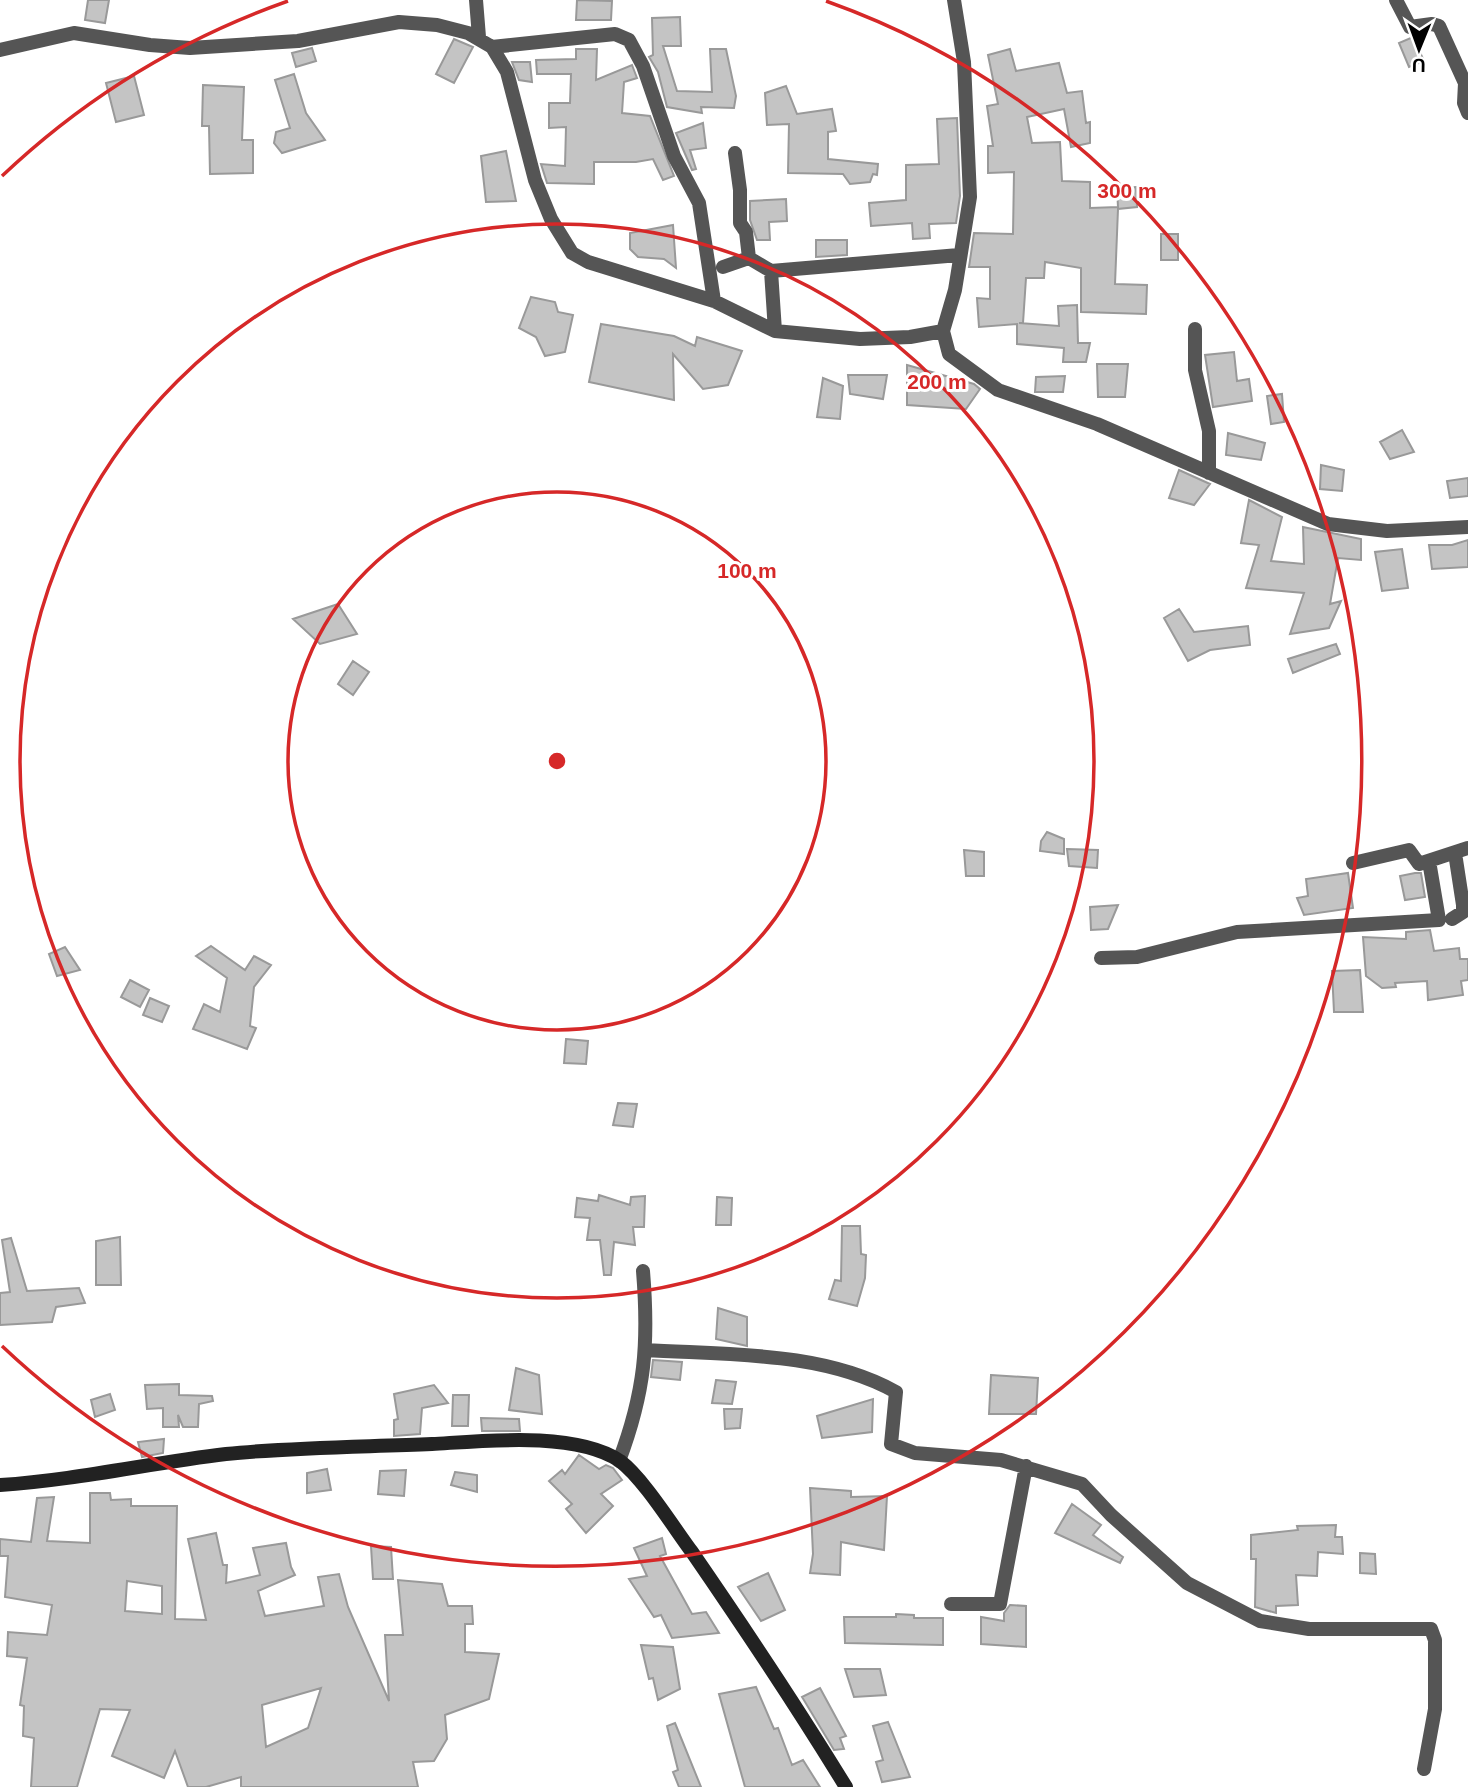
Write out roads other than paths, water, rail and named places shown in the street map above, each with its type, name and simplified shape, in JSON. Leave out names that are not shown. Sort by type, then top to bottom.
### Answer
[{"type":"street","points":[[476,0],[479,37]]},
{"type":"street","points":[[954,0],[964,62],[970,197],[955,290],[943,331],[949,354],[998,390],[1097,424],[1328,524],[1387,531],[1468,527]]},
{"type":"street","points":[[1395,0],[1410,27],[1433,24],[1439,26],[1465,83],[1464,103],[1468,113]]},
{"type":"street","points":[[0,50],[74,33],[190,48],[326,37],[388,23],[437,25],[479,37],[492,47],[514,90],[535,180],[551,219],[572,253],[600,266],[714,301],[775,331],[860,339],[910,337],[943,331]]},
{"type":"street","points":[[492,47],[615,34],[629,40],[643,66],[674,156],[701,209],[714,301]]},
{"type":"street","points":[[735,153],[740,190],[740,223],[746,232],[749,258]]},
{"type":"street","points":[[723,267],[749,258],[771,271],[959,255]]},
{"type":"street","points":[[771,271],[775,331]]},
{"type":"street","points":[[1195,329],[1195,370],[1209,431],[1209,473]]},
{"type":"street","points":[[1353,863],[1409,849],[1418,864],[1461,851],[1463,912],[1452,919]]},
{"type":"street","points":[[1101,958],[1137,957],[1231,932],[1439,920],[1429,862]]},
{"type":"street","points":[[620,1461],[642,1389],[646,1350],[643,1271]]},
{"type":"street","points":[[646,1350],[753,1357],[812,1365],[862,1376],[896,1392],[891,1444],[894,1448],[915,1453],[1001,1460],[1083,1484],[1111,1515],[1187,1583],[1260,1621],[1309,1629],[1391,1627],[1434,1631],[1435,1709],[1424,1769]]},
{"type":"street","points":[[0,1485],[230,1454],[482,1441],[579,1446],[620,1461],[633,1473],[687,1545],[760,1651],[846,1787]]},
{"type":"street","points":[[951,1604],[1000,1604],[1026,1466]]}]
